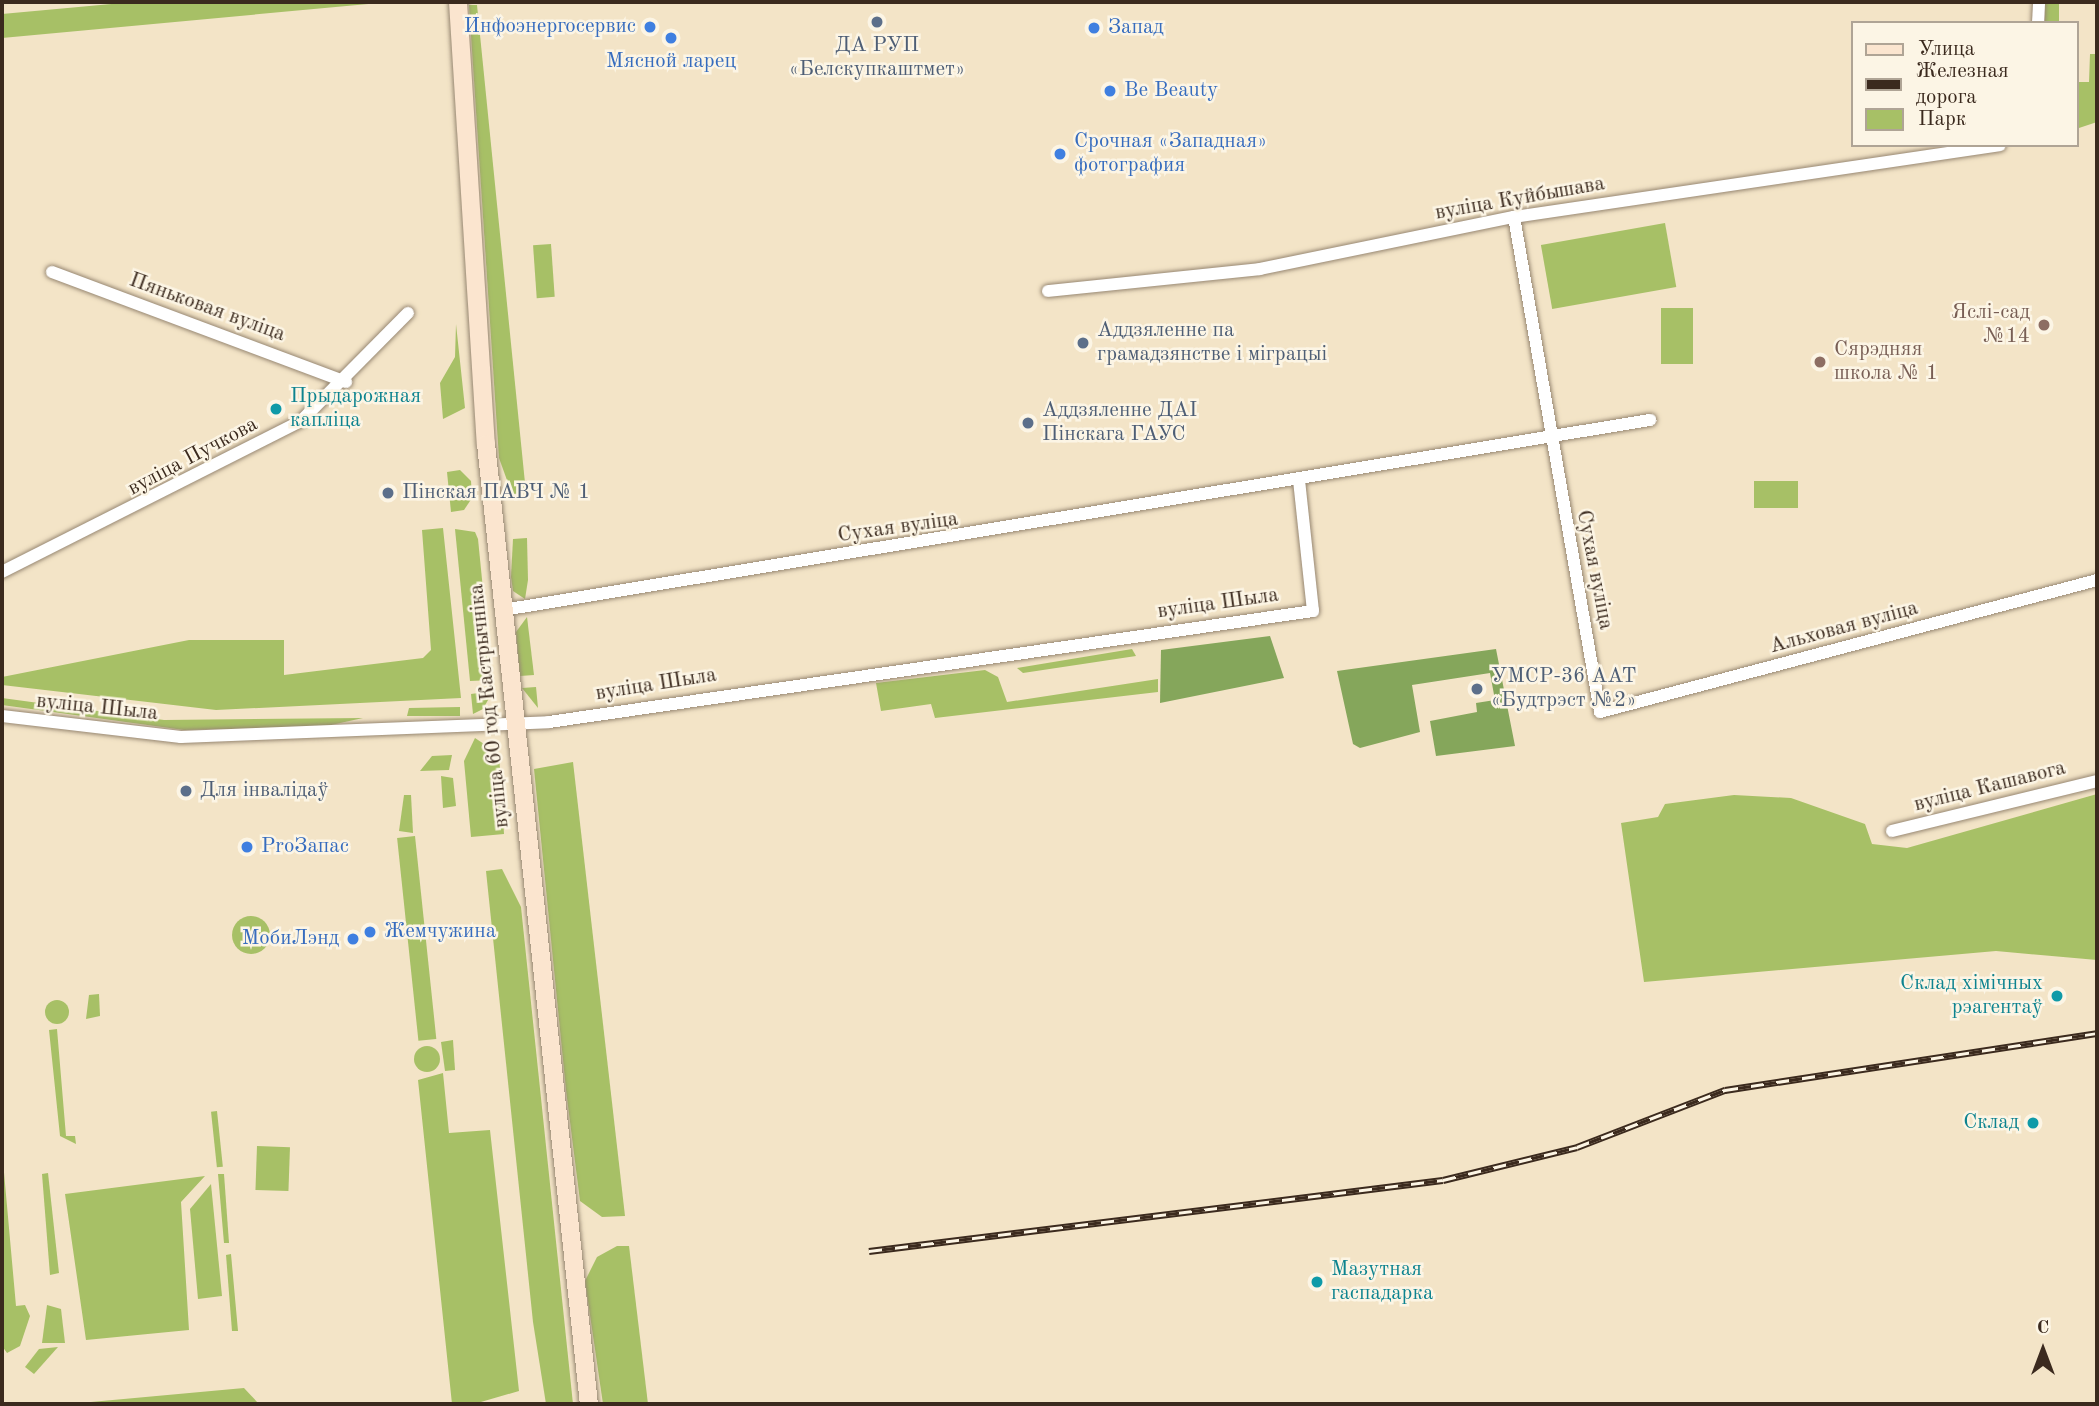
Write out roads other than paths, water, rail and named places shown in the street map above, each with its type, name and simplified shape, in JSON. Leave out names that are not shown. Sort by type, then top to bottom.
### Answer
[{"type":"street","name":"вуліца 60 год Кастрычніка","points":[[458,2],[503,610],[566,1234],[589,1404]]},
{"type":"street","points":[[2038,21],[2039,2]]},
{"type":"street","name":"вуліца Куйбышава","points":[[1048,291],[1260,269],[1514,217],[1986,147]]},
{"type":"street","name":"Сухая вуліца","points":[[1514,217],[1549,436],[1600,712]]},
{"type":"street","name":"Пяньковая вуліца","points":[[52,272],[346,382]]},
{"type":"street","name":"вуліца Пучкова","points":[[2,572],[249,450],[301,421],[346,382],[408,313]]},
{"type":"street","name":"Сухая вуліца","points":[[503,610],[1299,481],[1650,420]]},
{"type":"street","name":"вуліца Шыла","points":[[2,716],[181,737],[516,723],[1313,611],[1299,481]]},
{"type":"street","name":"Альховая вуліца","points":[[1600,712],[2097,580]]},
{"type":"street","name":"вуліца Кашавога","points":[[1892,831],[2097,781]]},
{"type":"railway","points":[[869,1251],[1443,1180],[1577,1147],[1725,1090],[2097,1033]]},
{"type":"place","name":"ДА РУП «Белскупкаштмет»","points":[[877,22]]},
{"type":"place","name":"Инфоэнергосервис","points":[[650,27]]},
{"type":"place","name":"Запад","points":[[1094,28]]},
{"type":"place","name":"Мясной ларец","points":[[671,38]]},
{"type":"place","name":"Be Beauty","points":[[1110,91]]},
{"type":"place","name":"Срочная «Западная» фотография","points":[[1060,154]]},
{"type":"place","name":"Яслі-сад №14","points":[[2044,325]]},
{"type":"place","name":"Аддзяленне па грамадзянстве і міграцыі","points":[[1083,343]]},
{"type":"place","name":"Сярэдняя школа № 1","points":[[1820,362]]},
{"type":"place","name":"Прыдарожная капліца","points":[[276,409]]},
{"type":"place","name":"Аддзяленне ДАІ Пінскага ГАУС","points":[[1028,423]]},
{"type":"place","name":"Пінская ПАВЧ № 1","points":[[388,493]]},
{"type":"place","name":"УМСР-36 ААТ «Будтрэст №2»","points":[[1477,689]]},
{"type":"place","name":"Для інвалідаў","points":[[186,791]]},
{"type":"place","name":"ProЗапас","points":[[247,847]]},
{"type":"place","name":"Жемчужина","points":[[370,932]]},
{"type":"place","name":"МобиЛэнд","points":[[353,939]]},
{"type":"place","name":"Склад хімічных рэагентаў","points":[[2057,996]]},
{"type":"place","name":"Склад","points":[[2033,1123]]},
{"type":"place","name":"Мазутная гаспадарка","points":[[1317,1282]]}]
